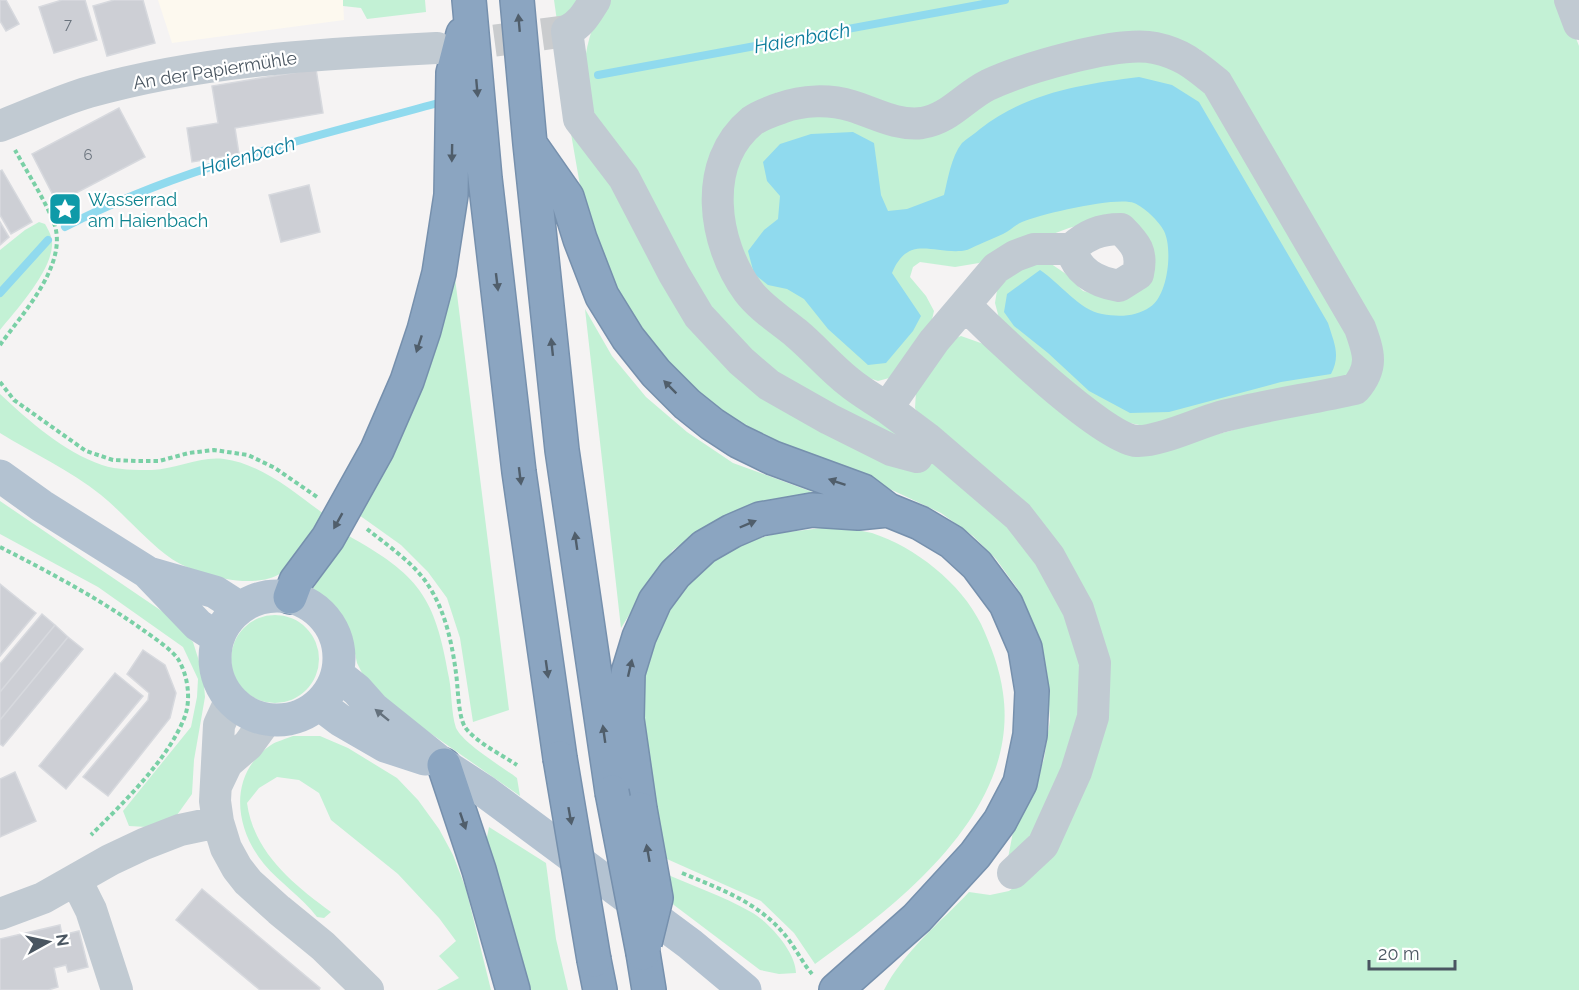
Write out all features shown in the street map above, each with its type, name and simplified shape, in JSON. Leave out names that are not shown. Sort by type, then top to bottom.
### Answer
[{"type":"highway","points":[[517,0],[562,450],[612,792],[650,990]]},
{"type":"highway","points":[[290,597],[296,581],[328,538],[377,450],[407,381],[423,330],[439,273],[451,195],[453,73],[469,4]]},
{"type":"highway","points":[[469,4],[485,178],[519,472],[560,758],[597,975]]},
{"type":"highway","points":[[530,144],[567,196],[602,296],[628,338],[656,373],[687,404],[738,441],[773,458],[863,490],[888,510],[952,542],[977,565],[1006,604],[1025,648],[1032,691],[1030,735],[1020,783],[1000,821],[968,863],[917,918],[882,950],[825,982]]},
{"type":"highway","points":[[643,953],[656,898],[627,719],[628,673],[639,637],[655,601],[675,574],[704,547],[760,519],[812,510],[858,513],[888,510]]},
{"type":"highway","points":[[444,765],[479,870],[513,990]]},
{"type":"highway","points":[[863,990],[882,950]]},
{"type":"main road","points":[[0,476],[42,506],[147,572],[198,625],[218,638]]},
{"type":"main road","points":[[147,572],[215,592],[240,608]]},
{"type":"main road","points":[[269,596],[290,597],[310,606],[326,620],[336,640],[337,674],[330,692],[319,704],[290,719],[267,719],[256,716],[230,701],[218,680],[214,662],[218,638],[224,624],[240,608],[269,596]]},
{"type":"main road","points":[[337,674],[374,708],[444,765],[484,791],[690,944],[745,990]]},
{"type":"main road","points":[[319,704],[340,720],[385,746],[444,765]]},
{"type":"street","points":[[595,0],[577,26],[567,31],[579,119],[624,178],[674,274],[699,316],[741,361],[769,385],[829,419],[891,450],[917,457],[927,438]]},
{"type":"street","points":[[1570,0],[1579,24]]},
{"type":"street","points":[[965,306],[1087,414],[1121,436],[1137,441],[1162,436],[1220,417],[1355,389],[1363,380],[1368,369],[1368,352],[1360,328],[1217,83],[1188,59],[1154,48],[1117,47],[1017,73],[986,87],[936,120],[919,123],[892,122],[851,106],[823,100],[782,107],[753,121],[733,142],[721,168],[716,198],[721,232],[734,268],[749,293],[850,382],[927,438],[1018,516],[1050,556],[1078,609],[1095,663],[1093,717],[1076,772],[1043,845],[1013,873]]},
{"type":"street","name":"An der Papiermühle","points":[[1,126],[58,102],[89,92],[182,72],[244,62],[333,53],[437,48]]},
{"type":"street","points":[[887,408],[934,341],[996,268],[1015,256],[1034,249],[1071,249]]},
{"type":"street","points":[[230,701],[219,725],[215,801],[218,822],[226,848],[248,882],[322,945],[368,990]]},
{"type":"street","points":[[217,784],[227,763],[248,745],[267,719]]},
{"type":"street","points":[[0,914],[43,898],[144,844],[180,830],[218,822]]},
{"type":"street","points":[[76,880],[91,910],[117,990]]},
{"type":"path","points":[[0,345],[45,281],[53,262],[57,243],[55,224],[1,126]]},
{"type":"path","points":[[0,382],[15,400],[86,451],[113,459],[137,461],[159,461],[189,453],[214,450],[248,455],[275,468],[320,500]]},
{"type":"path","points":[[363,526],[397,552],[428,583],[446,624],[454,660],[463,725],[471,734],[517,765]]},
{"type":"path","points":[[0,547],[125,617],[178,658],[186,677],[188,694],[186,714],[178,732],[123,802],[70,856],[76,880]]},
{"type":"path","points":[[678,872],[733,895],[759,909],[786,935],[825,982]]},
{"type":"shaded area","points":[[158,0],[343,0],[344,20],[172,43]]},
{"type":"green space","points":[[343,0],[425,0],[426,12],[367,19],[361,8],[343,6]]},
{"type":"green space","points":[[554,0],[585,0],[557,21]]},
{"type":"green space","points":[[605,0],[1561,0],[1579,46],[1579,990],[884,990],[912,950],[969,892],[990,895],[1009,891],[1029,876],[1055,841],[1096,631],[925,425],[915,408],[916,392],[949,341],[961,336],[992,347],[1100,437],[1177,444],[1230,431],[1378,382],[1214,61],[1199,49],[1180,43],[906,112],[843,92],[732,126],[713,147],[706,175],[714,244],[911,444],[847,421],[730,341],[587,103],[584,75],[587,50],[594,25]]},
{"type":"green space","points":[[1111,60],[1157,60],[1189,75],[1214,99],[1347,328],[1355,369],[1345,381],[1144,426],[1120,421],[1095,408],[999,318],[995,303],[998,284],[1021,265],[1044,259],[1066,274],[1083,291],[1106,297],[1147,282],[1109,217],[1069,228],[979,263],[955,267],[920,262],[913,267],[910,277],[926,296],[934,311],[930,328],[893,377],[878,381],[854,373],[757,289],[726,214],[743,146],[761,127],[816,109],[875,124]]},
{"type":"green space","points":[[569,122],[717,343],[928,457],[1016,523],[1080,637],[1087,711],[1037,832],[1008,858],[1013,832],[1029,803],[1044,759],[1050,720],[1047,672],[1039,636],[1019,591],[996,559],[973,536],[941,513],[892,490],[777,447],[702,400],[653,347],[606,275],[582,197]]},
{"type":"green space","points":[[39,222],[45,224],[51,237],[50,256],[32,290],[0,330],[0,250]]},
{"type":"green space","points":[[454,270],[509,710],[473,722],[460,638],[447,598],[428,572],[401,545],[359,515]]},
{"type":"green space","points":[[585,309],[612,356],[646,397],[687,432],[733,463],[826,497],[766,501],[717,520],[673,550],[621,628]]},
{"type":"green space","points":[[0,394],[61,444],[102,465],[120,469],[152,470],[206,459],[238,462],[277,480],[324,514],[305,546],[281,573],[254,581],[238,581],[205,574],[165,554],[89,486],[0,433]]},
{"type":"green space","points":[[0,501],[172,618],[193,642],[203,674],[205,697],[194,760],[192,794],[177,815],[147,827],[129,826],[123,811],[191,727],[198,679],[183,647],[98,587],[0,534]]},
{"type":"green space","points":[[831,527],[872,533],[904,547],[935,568],[962,594],[981,624],[997,666],[1003,693],[1003,736],[993,777],[973,815],[947,850],[916,883],[882,913],[815,964],[794,933],[761,901],[658,855],[639,715],[643,667],[660,618],[688,579],[731,546],[779,533]]},
{"type":"green space","points":[[347,535],[391,563],[420,591],[430,607],[444,650],[456,728],[475,748],[517,778],[520,796],[400,712],[365,679],[339,611],[328,600],[312,590]]},
{"type":"green space","points":[[275,615],[300,622],[312,634],[319,659],[312,684],[300,696],[275,703],[250,696],[238,684],[231,659],[238,634],[250,622]]},
{"type":"green space","points":[[293,736],[320,736],[348,748],[397,778],[418,800],[439,829],[453,855],[466,889],[491,990],[437,990],[459,978],[439,956],[456,941],[439,918],[398,874],[331,820],[319,793],[299,780],[277,777],[259,788],[247,803],[251,821],[258,837],[277,866],[331,912],[324,918],[317,917],[264,864],[246,834],[240,802],[242,786],[257,757],[273,744]]},
{"type":"green space","points":[[489,827],[546,863],[556,939],[568,990],[524,990],[486,842]]},
{"type":"green space","points":[[661,872],[729,901],[758,917],[787,947],[796,973],[779,974],[760,970],[666,899]]},
{"type":"water","points":[[1139,77],[1172,85],[1199,102],[1328,323],[1336,355],[1331,374],[1281,382],[1169,412],[1130,413],[1089,391],[1048,353],[1014,326],[1004,312],[1007,294],[1040,270],[1085,307],[1102,314],[1121,316],[1139,313],[1150,307],[1161,293],[1165,283],[1168,260],[1167,239],[1162,227],[1151,215],[1138,205],[1125,201],[1079,207],[1031,219],[1019,223],[1003,234],[961,251],[921,249],[905,254],[898,261],[892,273],[921,316],[913,331],[886,363],[868,365],[828,329],[804,299],[787,289],[768,285],[754,274],[748,251],[764,230],[778,219],[780,196],[767,181],[763,162],[780,144],[811,134],[853,132],[874,143],[881,195],[888,211],[907,209],[944,195],[953,161],[962,143],[997,117],[1055,92]]},
{"type":"building","points":[[0,0],[6,0],[19,24],[6,31],[0,21]]},
{"type":"building","points":[[62,0],[85,0],[97,40],[54,53],[39,7]]},
{"type":"building","points":[[114,0],[143,0],[155,43],[107,56],[93,6]]},
{"type":"building","points":[[316,69],[323,113],[235,128],[239,154],[192,162],[187,128],[218,123],[212,86]]},
{"type":"building","points":[[119,108],[145,157],[57,203],[32,154]]},
{"type":"building","points":[[2,170],[32,222],[11,234],[0,215],[0,171]]},
{"type":"building","points":[[309,185],[320,232],[281,242],[269,195]]},
{"type":"building","points":[[0,222],[9,237],[0,245]]},
{"type":"building","points":[[0,584],[36,613],[0,656]]},
{"type":"building","points":[[42,614],[55,625],[0,692],[0,664]]},
{"type":"building","points":[[55,625],[68,637],[0,720],[0,692]]},
{"type":"building","points":[[68,637],[83,649],[3,746],[0,744],[0,720]]},
{"type":"building","points":[[143,650],[165,665],[176,693],[170,718],[108,796],[83,777],[148,700],[149,693],[127,674]]},
{"type":"building","points":[[115,673],[143,696],[66,789],[39,766]]},
{"type":"building","points":[[15,772],[36,821],[0,837],[0,779]]},
{"type":"building","points":[[202,889],[320,988],[319,990],[260,990],[176,920]]},
{"type":"building","points":[[60,925],[62,935],[79,931],[88,967],[68,972],[66,965],[54,968],[58,987],[48,990],[0,990],[0,939]]},
{"type":"waterway","name":"Haienbach","points":[[598,75],[1005,0]]},
{"type":"waterway","name":"Haienbach","points":[[65,227],[154,187],[201,170],[438,103]]},
{"type":"waterway","name":"Haienbach","points":[[0,293],[48,240]]},
{"type":"tunnel","points":[[447,47],[567,31]]},
{"type":"place","name":"Wasserrad am Haienbach","points":[[65,209]]}]
